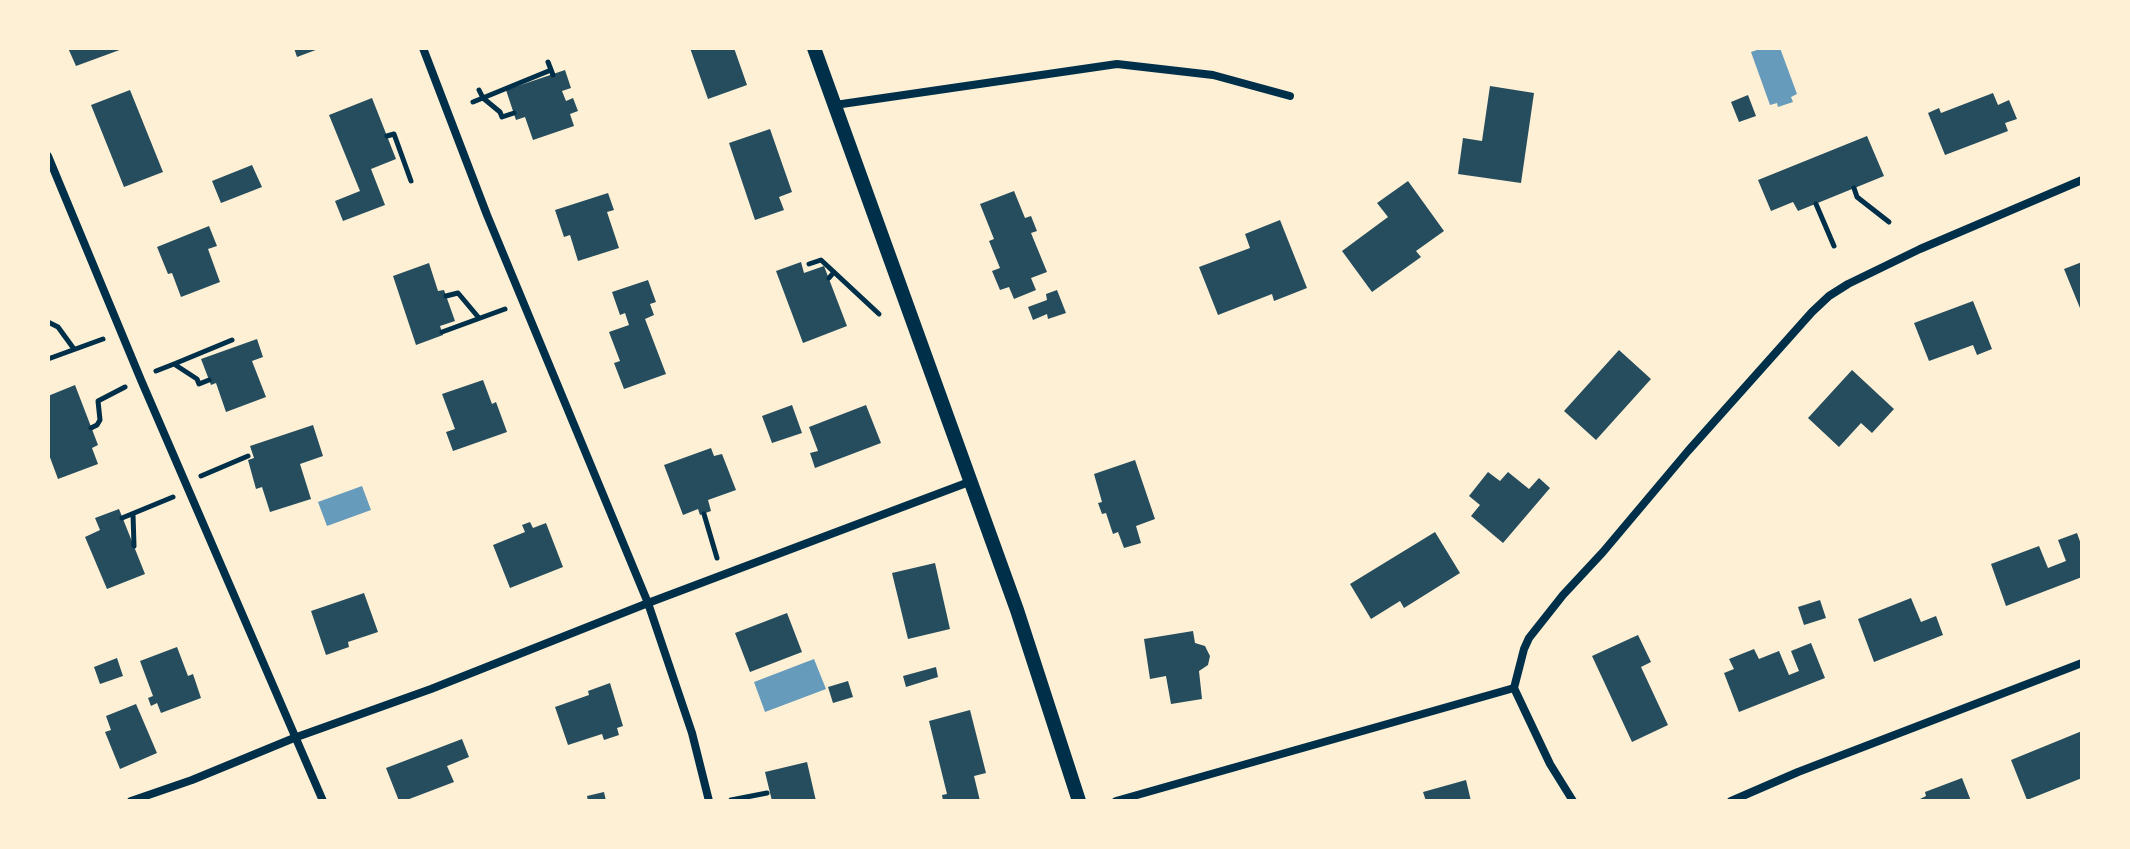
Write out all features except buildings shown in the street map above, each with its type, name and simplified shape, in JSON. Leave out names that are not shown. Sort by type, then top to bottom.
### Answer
[{"type":"street","points":[[423,48],[487,215],[648,603],[692,733],[709,801]]},
{"type":"street","points":[[814,48],[1017,610],[1079,801]]},
{"type":"street","points":[[835,105],[1117,64],[1213,75],[1290,96]]},
{"type":"street","points":[[48,156],[323,801]]},
{"type":"street","points":[[1573,801],[1550,764],[1514,688],[1529,638],[1563,595],[1829,296],[1920,249],[2082,180]]},
{"type":"street","points":[[131,801],[969,482]]},
{"type":"street","points":[[1731,801],[1798,772],[2082,663]]},
{"type":"street","points":[[1116,801],[1514,688]]},
{"type":"path","points":[[473,102],[552,72],[548,62]]},
{"type":"path","points":[[479,90],[502,117],[514,113]]},
{"type":"path","points":[[387,136],[394,134],[411,181]]},
{"type":"path","points":[[1854,188],[1857,197],[1889,222]]},
{"type":"path","points":[[1816,204],[1834,246]]},
{"type":"path","points":[[809,264],[821,260],[879,314]]},
{"type":"path","points":[[829,278],[834,272]]},
{"type":"path","points":[[446,296],[458,293],[480,318]]},
{"type":"path","points":[[442,332],[523,303]]},
{"type":"path","points":[[48,322],[58,327],[74,349]]},
{"type":"path","points":[[48,359],[121,332]]},
{"type":"path","points":[[91,428],[100,420],[98,401],[232,340]]},
{"type":"path","points":[[174,364],[197,379],[199,384],[209,380]]},
{"type":"path","points":[[122,518],[248,456]]},
{"type":"path","points":[[133,514],[134,546]]},
{"type":"path","points":[[704,514],[721,575]]},
{"type":"path","points":[[731,800],[767,793]]},
{"type":"water","points":[[1780,48],[1797,94],[1791,97],[1793,102],[1778,107],[1777,103],[1770,105],[1751,52]]},
{"type":"water","points":[[362,486],[371,510],[327,526],[318,502]]},
{"type":"water","points":[[814,659],[826,689],[765,712],[754,682]]}]
